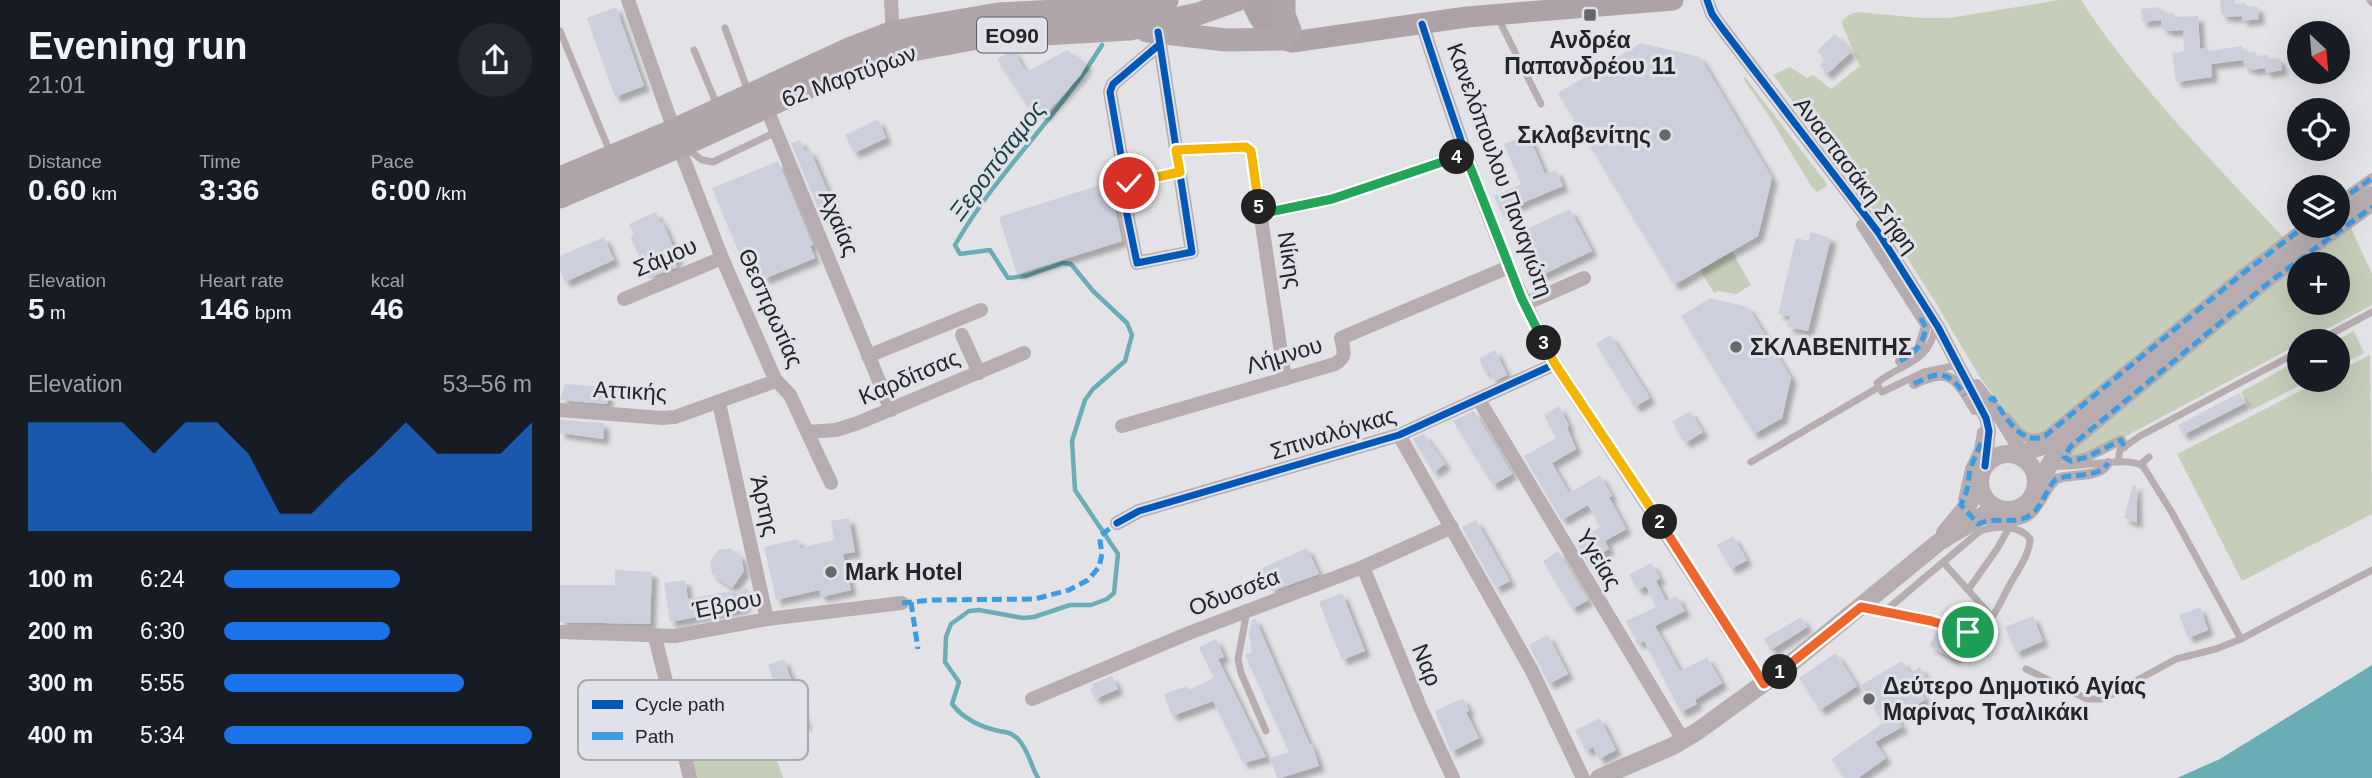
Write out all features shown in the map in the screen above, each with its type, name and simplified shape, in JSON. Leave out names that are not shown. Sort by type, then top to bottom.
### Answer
[{"type":"main road","name":"62 Μαρτύρων","points":[[560,178],[612,156],[678,141],[719,109],[758,101],[820,82],[894,43],[978,13],[1096,4],[1136,6],[1167,0]]},
{"type":"main road","name":"62 Μαρτύρων","points":[[894,43],[1130,29],[1198,14],[1237,0]]},
{"type":"main road","points":[[1251,0],[1262,23],[1294,37]]},
{"type":"main road","points":[[1269,0],[1279,19],[1294,37]]},
{"type":"main road","points":[[1284,0],[1284,15],[1294,37]]},
{"type":"main road","points":[[1130,29],[1159,38],[1226,40],[1294,37],[1496,14],[1673,0]]},
{"type":"main road","name":"62 Μαρτύρων","points":[[560,197],[758,101]]},
{"type":"street","name":"Θεσπρωτίας","points":[[628,0],[722,258],[776,381],[790,396],[831,483]]},
{"type":"street","points":[[891,0],[894,43]]},
{"type":"street","name":"Αναστασάκη Σήφη","points":[[1707,0],[1712,14],[1736,48],[1870,221],[1936,324],[1980,405]]},
{"type":"street","name":"Κανελόπουλου Παναγιώτη","points":[[1422,24],[1465,154],[1509,267],[1555,364],[1764,684]]},
{"type":"street","points":[[1159,38],[1192,252],[1137,263],[1122,192],[1126,184],[1110,88],[1159,38]]},
{"type":"street","name":"Αχαίας","points":[[758,101],[776,132],[891,410]]},
{"type":"street","name":"Νίκης","points":[[1176,150],[1250,149],[1285,379]]},
{"type":"street","points":[[1260,214],[1332,199],[1465,154]]},
{"type":"street","points":[[1126,184],[1180,172]]},
{"type":"street","points":[[2350,194],[2372,178]]},
{"type":"street","points":[[2350,210],[2372,194]]},
{"type":"street","points":[[1599,778],[1683,740],[1764,684],[1861,607],[1969,515],[1983,474],[1998,456],[2022,456],[2071,432],[2372,207]]},
{"type":"street","points":[[1861,225],[1926,326],[1919,349],[1900,361]]},
{"type":"street","points":[[1969,515],[2024,505],[2071,432],[2242,274],[2289,238]]},
{"type":"street","points":[[1980,405],[1993,398],[2017,431],[2031,440],[2071,432],[2312,238]]},
{"type":"street","name":"Σάμου","points":[[624,299],[722,258]]},
{"type":"street","name":"Λήμνου","points":[[1122,426],[1335,364],[1343,359],[1345,351],[1341,338],[1509,267]]},
{"type":"street","points":[[1525,304],[1584,278]]},
{"type":"street","points":[[868,356],[981,310]]},
{"type":"street","points":[[962,335],[979,373]]},
{"type":"street","name":"Καρδίτσας","points":[[807,432],[848,427],[1024,353]]},
{"type":"street","name":"Σπιναλόγκας","points":[[1117,523],[1139,511],[1399,435],[1555,364]]},
{"type":"street","points":[[1914,384],[1936,374],[1950,378],[1980,405],[2036,474],[2035,490]]},
{"type":"street","name":"Αττικής","points":[[560,410],[675,417],[776,381]]},
{"type":"street","name":"Υγείας","points":[[1479,400],[1683,740]]},
{"type":"street","name":"Άρτης","points":[[719,403],[767,619]]},
{"type":"street","points":[[1980,405],[1989,427],[1982,491],[1989,502],[2006,510]]},
{"type":"street","points":[[1980,405],[1982,436],[1961,505],[1978,524],[1993,519],[2021,520],[2037,509],[2049,486],[2057,478],[2097,473],[2113,463]]},
{"type":"street","points":[[2071,432],[2065,453],[2066,460],[2083,458],[2121,440],[2124,446]]},
{"type":"street","points":[[1399,435],[1532,671],[1583,778]]},
{"type":"street","name":"Οδυσσέα","points":[[1032,699],[1247,610],[1363,567],[1452,527]]},
{"type":"street","name":"Ναρ","points":[[1363,567],[1453,778]]},
{"type":"street","name":"Έβρου","points":[[560,632],[655,637],[712,630],[767,619],[902,603]]},
{"type":"street","points":[[655,637],[666,680]]},
{"type":"street","points":[[686,760],[690,778]]},
{"type":"lane","points":[[1496,14],[1541,104]]},
{"type":"lane","points":[[725,28],[758,101]]},
{"type":"lane","points":[[560,31],[612,156]]},
{"type":"lane","points":[[694,50],[719,109]]},
{"type":"lane","points":[[678,141],[699,159],[708,162],[776,132]]},
{"type":"lane","points":[[2340,329],[2372,312]]},
{"type":"lane","points":[[1751,462],[1879,387],[1923,355],[1931,345],[1936,324]]},
{"type":"lane","points":[[2113,463],[2124,446],[2287,358]]},
{"type":"lane","points":[[1879,387],[1924,372],[1963,372]]},
{"type":"lane","points":[[2048,466],[2141,464],[2149,457]]},
{"type":"lane","points":[[2141,464],[2171,511],[2241,639]]},
{"type":"lane","points":[[1968,590],[2009,528]]},
{"type":"lane","points":[[1861,607],[1973,632],[1986,625],[1992,617],[2031,539],[2024,531],[2009,528],[1984,529],[1884,612]]},
{"type":"lane","points":[[1943,562],[1992,617]]},
{"type":"lane","points":[[2026,670],[2087,699],[2103,699],[2176,659],[2216,649],[2241,639],[2372,570]]},
{"type":"lane","points":[[1247,610],[1238,659],[1241,673],[1266,730]]},
{"type":"green space","points":[[2060,0],[2081,0],[2151,93],[2284,238],[2038,437],[2019,430],[1979,376],[1894,238],[1773,75],[1790,67],[1807,78],[1813,75],[1831,89],[1860,66],[1841,22],[1848,15],[1857,12],[1949,18]]},
{"type":"green space","points":[[1745,77],[1827,184],[1826,187],[1817,192],[1813,189],[1746,83],[1743,78]]},
{"type":"green space","points":[[2350,226],[2372,274],[2372,305],[2327,329],[2287,329],[2287,350],[2109,445],[2078,459],[2066,454],[2287,272],[2287,315],[2350,315],[2350,252],[2314,252],[2333,238],[2350,238]]},
{"type":"green space","points":[[1732,251],[1751,285],[1736,294],[1718,291],[1714,293],[1700,270]]},
{"type":"green space","points":[[2354,331],[2364,353],[2350,360],[2350,333]]},
{"type":"green space","points":[[2370,355],[2372,514],[2242,581],[2177,454],[2298,392],[2350,392],[2350,365]]},
{"type":"green space","points":[[2287,367],[2287,392],[2251,410],[2241,392]]},
{"type":"green space","points":[[691,760],[777,760],[783,778],[695,778]]},
{"type":"water","points":[[2372,665],[2372,778],[2177,778],[2220,759]]},
{"type":"building","points":[[2220,0],[2234,0],[2234,4],[2246,3],[2246,6],[2258,7],[2259,19],[2242,21],[2242,16],[2221,15]]},
{"type":"building","points":[[616,7],[644,86],[615,97],[587,18]]},
{"type":"building","points":[[2161,7],[2161,14],[2174,13],[2175,17],[2198,16],[2200,49],[2208,48],[2209,51],[2242,46],[2243,53],[2256,52],[2257,56],[2268,55],[2269,58],[2280,59],[2282,70],[2266,73],[2265,68],[2250,70],[2250,67],[2245,68],[2243,60],[2211,64],[2212,77],[2176,82],[2172,53],[2184,51],[2183,30],[2162,29],[2161,20],[2142,22],[2141,9]]},
{"type":"building","points":[[1835,34],[1851,52],[1827,74],[1819,66],[1825,60],[1817,51]]},
{"type":"building","name":"Σκλαβενίτης","points":[[1641,43],[1700,57],[1772,178],[1758,236],[1674,285],[1558,93]]},
{"type":"building","points":[[1013,50],[1026,72],[1067,50],[1087,64],[1080,76],[1044,116],[1022,98],[997,59]]},
{"type":"building","points":[[878,119],[886,138],[854,153],[845,135]]},
{"type":"building","points":[[1528,134],[1545,174],[1556,170],[1563,186],[1501,212],[1494,196],[1521,184],[1504,144]]},
{"type":"building","points":[[800,140],[805,151],[810,150],[835,209],[821,215],[791,143]]},
{"type":"building","points":[[778,161],[813,245],[810,246],[815,258],[764,279],[759,267],[747,272],[712,188]]},
{"type":"building","points":[[1109,182],[1122,241],[1017,274],[999,217]]},
{"type":"building","points":[[1570,209],[1592,251],[1540,276],[1520,232]]},
{"type":"building","points":[[656,212],[678,258],[674,260],[677,267],[651,277],[648,271],[644,272],[638,259],[640,258],[630,236],[634,235],[629,224]]},
{"type":"building","points":[[1811,232],[1831,238],[1808,331],[1787,327],[1790,316],[1778,314],[1796,238],[1809,241]]},
{"type":"building","points":[[604,237],[614,260],[565,282],[560,270],[560,256]]},
{"type":"building","name":"ΣΚΛΑΒΕΝΙΤΗΣ","points":[[1710,298],[1748,307],[1791,378],[1782,418],[1754,434],[1681,316]]},
{"type":"building","points":[[1610,335],[1650,398],[1635,407],[1596,344]]},
{"type":"building","points":[[1495,350],[1507,375],[1494,381],[1489,371],[1485,373],[1479,358]]},
{"type":"building","points":[[565,384],[609,387],[607,404],[560,400]]},
{"type":"building","points":[[2239,393],[2245,403],[2183,435],[2178,425]]},
{"type":"building","points":[[1559,406],[1576,449],[1552,463],[1569,493],[1600,475],[1626,529],[1605,541],[1609,549],[1587,561],[1575,541],[1600,527],[1588,505],[1562,520],[1524,456],[1556,438],[1544,415]]},
{"type":"building","points":[[1474,411],[1512,474],[1493,485],[1453,421]]},
{"type":"building","points":[[1690,411],[1703,432],[1685,443],[1672,422]]},
{"type":"building","points":[[560,420],[604,423],[603,439],[560,433]]},
{"type":"building","points":[[1424,434],[1445,464],[1434,472],[1413,439]]},
{"type":"building","points":[[2133,485],[2136,485],[2137,523],[2124,518]]},
{"type":"building","points":[[849,518],[855,552],[843,554],[851,590],[821,597],[819,590],[776,600],[764,547],[798,539],[800,548],[834,540],[831,521]]},
{"type":"building","points":[[1476,520],[1510,581],[1496,588],[1462,527]]},
{"type":"building","points":[[1733,536],[1747,560],[1731,569],[1717,545]]},
{"type":"building","points":[[730,548],[741,556],[744,571],[732,588],[712,574],[710,562],[718,550]]},
{"type":"building","points":[[1307,548],[1319,574],[1272,591],[1262,568]]},
{"type":"building","points":[[1558,551],[1588,600],[1572,609],[1543,561]]},
{"type":"building","points":[[1651,563],[1660,578],[1656,581],[1666,601],[1677,596],[1685,611],[1655,626],[1680,671],[1707,657],[1722,683],[1695,700],[1697,704],[1681,712],[1644,641],[1638,644],[1626,621],[1656,607],[1646,586],[1638,590],[1629,575]]},
{"type":"building","points":[[615,570],[652,572],[650,624],[560,622],[560,585],[615,585]]},
{"type":"building","points":[[685,580],[688,599],[748,588],[749,599],[742,608],[670,622],[664,583]]},
{"type":"building","points":[[1342,593],[1365,651],[1342,660],[1319,602]]},
{"type":"building","points":[[2200,607],[2208,630],[2188,638],[2179,615]]},
{"type":"building","points":[[2033,616],[2043,641],[2016,653],[2005,627]]},
{"type":"building","points":[[1801,617],[1807,627],[1771,650],[1764,639]]},
{"type":"building","points":[[1255,618],[1310,745],[1312,744],[1319,766],[1280,778],[1277,778],[1270,758],[1289,752],[1245,655],[1252,652],[1249,633]]},
{"type":"building","points":[[1938,630],[1963,643],[1954,659],[1929,646]]},
{"type":"building","points":[[1548,635],[1568,674],[1549,684],[1529,645]]},
{"type":"building","points":[[1216,639],[1224,657],[1218,659],[1266,757],[1243,763],[1213,701],[1172,716],[1164,694],[1187,686],[1188,690],[1214,678],[1199,647]]},
{"type":"building","points":[[1836,653],[1857,686],[1820,710],[1799,678]]},
{"type":"building","points":[[784,659],[791,680],[773,680],[768,665]]},
{"type":"building","points":[[1902,661],[1910,673],[1920,667],[1927,679],[1917,685],[1925,700],[1896,717],[1902,727],[1875,742],[1886,758],[1858,778],[1845,778],[1831,759],[1883,723],[1861,685]]},
{"type":"building","points":[[1112,676],[1118,689],[1095,699],[1090,689],[1094,687],[1092,684]]},
{"type":"building","points":[[1463,698],[1469,711],[1466,712],[1479,738],[1451,752],[1435,711]]},
{"type":"building","points":[[1600,718],[1616,750],[1599,759],[1593,747],[1586,751],[1575,730]]},
{"type":"waterway","name":"Ξεροπόταμος","points":[[1038,778],[1016,737],[972,721],[952,704],[959,682],[945,662],[946,637],[951,624],[969,611],[1034,617],[1070,605],[1091,605],[1114,593],[1118,554],[1075,490],[1072,441],[1085,400],[1093,389],[1125,361],[1132,335],[1127,323],[1093,291],[1071,264],[1063,263],[1026,276],[1008,278],[990,250],[960,254],[955,245],[989,193],[1067,96],[1102,45]]},
{"type":"marked path","points":[[2350,194],[2372,178]]},
{"type":"marked path","points":[[2124,446],[2121,440],[2087,457],[2071,461],[2064,457],[2071,446],[2272,280],[2372,207]]},
{"type":"marked path","points":[[1976,408],[1993,398],[2014,428],[2028,437],[2045,436],[2289,238]]},
{"type":"marked path","points":[[1900,361],[1914,351],[1923,339],[1926,328],[1919,315]]},
{"type":"marked path","points":[[1914,384],[1942,375],[1953,381],[1965,395]]},
{"type":"marked path","points":[[1981,443],[1970,469],[1967,490],[1961,505],[1978,524],[2027,517],[2037,509],[2056,479],[2092,474],[2108,463]]},
{"type":"marked path","points":[[902,603],[1035,599],[1069,590],[1088,580],[1099,567],[1102,554],[1101,535],[1117,523]]},
{"type":"marked path","points":[[911,602],[918,649]]},
{"type":"cycle path","points":[[1707,0],[1712,14],[1722,28],[1878,232],[1938,327],[1986,418],[1989,431],[1985,466]]},
{"type":"cycle path","points":[[1422,24],[1498,240],[1555,364],[1764,684]]},
{"type":"cycle path","points":[[1158,32],[1160,44],[1192,252],[1137,263],[1122,189],[1126,184],[1110,92],[1113,84],[1160,44]]},
{"type":"cycle path","points":[[1117,523],[1139,511],[1399,435],[1555,364]]},
{"type":"place","name":"Ανδρέα Παπανδρέου 11","points":[[1590,15]]},
{"type":"place","name":"Σκλαβενίτης","points":[[1665,135]]},
{"type":"place","name":"ΣΚΛΑΒΕΝΙΤΗΣ","points":[[1736,347]]},
{"type":"place","name":"Mark Hotel","points":[[831,572]]},
{"type":"place","name":"Δεύτερο Δημοτικό Αγίας Μαρίνας Τσαλικάκι","points":[[1869,699]]},
{"type":"route","points":[[1129,183],[1180,172],[1176,150],[1246,147],[1251,151],[1260,214],[1315,204],[1465,154],[1522,299],[1555,364],[1764,684],[1861,607],[1931,621],[1968,632]]}]
